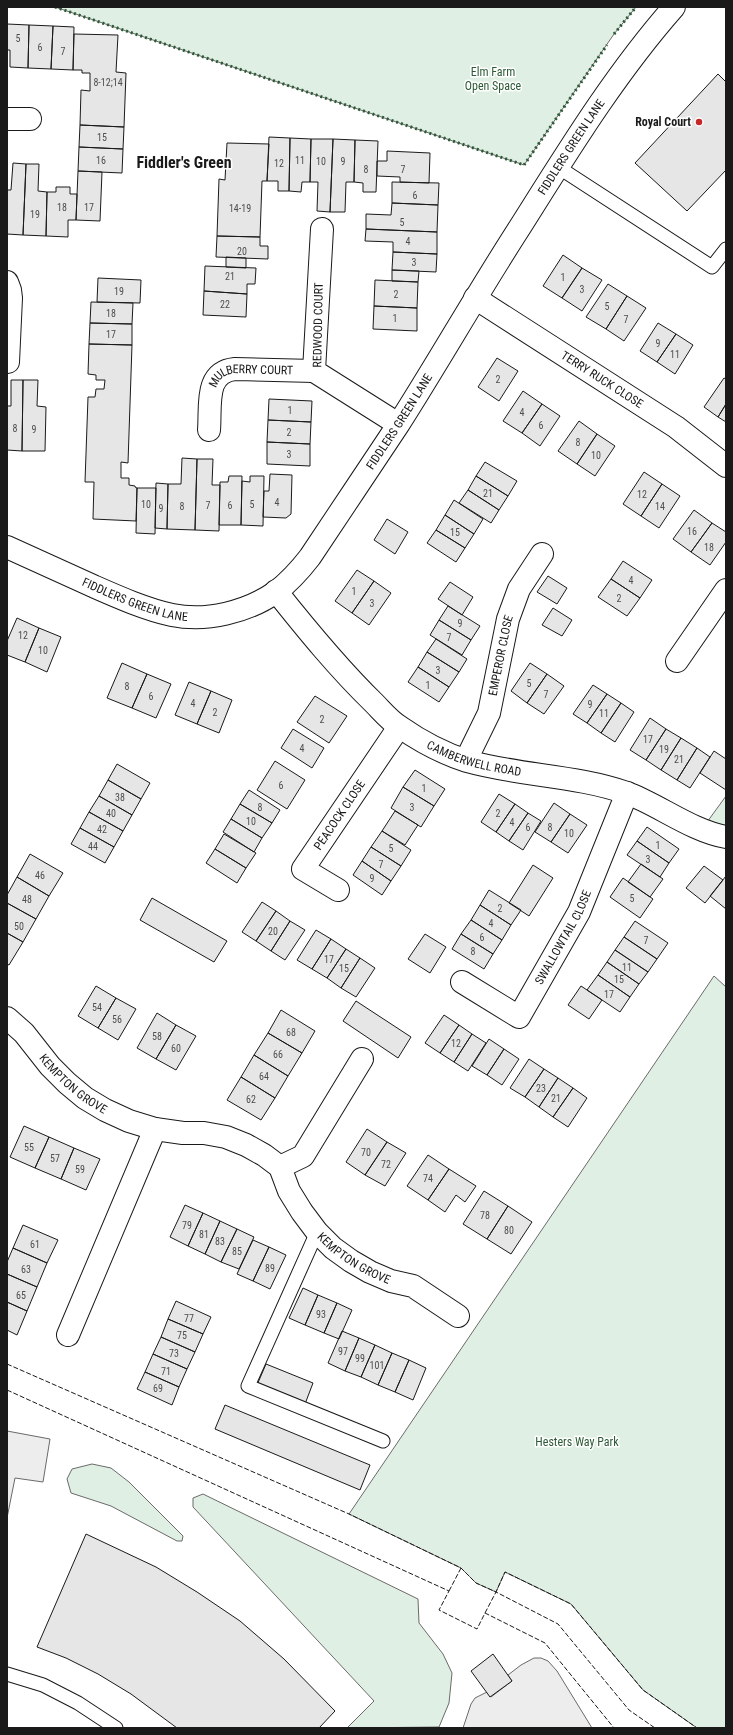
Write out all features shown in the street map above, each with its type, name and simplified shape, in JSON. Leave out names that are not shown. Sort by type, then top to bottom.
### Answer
[{"type":"street","name":"FIDDLERS GREEN LANE","points":[[7,548],[113,595],[151,609],[174,615],[197,617],[220,615],[242,609],[260,601],[295,576],[310,557],[398,424],[475,298],[618,76],[647,38],[674,7]]},
{"type":"street","points":[[7,119],[30,119]]},
{"type":"street","name":"REDWOOD COURT","points":[[322,229],[314,371],[398,424]]},
{"type":"street","points":[[7,282],[11,298],[8,362]]},
{"type":"street","name":"TERRY RUCK CLOSE","points":[[475,298],[676,427],[726,466]]},
{"type":"street","name":"MULBERRY COURT","points":[[209,430],[212,385],[220,374],[227,370],[314,371]]},
{"type":"street","name":"EMPEROR CLOSE","points":[[466,760],[489,713],[508,619],[519,589],[542,554]]},
{"type":"street","points":[[677,661],[726,590]]},
{"type":"street","name":"CAMBERWELL ROAD","points":[[276,591],[347,677],[399,727],[434,746],[466,760],[518,772],[572,779],[627,794],[702,829],[726,837]]},
{"type":"street","name":"PEACOCK CLOSE","points":[[338,890],[303,869],[399,727]]},
{"type":"street","name":"SWALLOWTAIL CLOSE","points":[[462,982],[519,1017],[579,912],[627,794]]},
{"type":"street","name":"KEMPTON GROVE","points":[[7,1018],[24,1033],[50,1066],[66,1083],[85,1098],[105,1110],[129,1121],[155,1129],[183,1133],[204,1133],[226,1137],[246,1145],[264,1155],[280,1167],[289,1191],[298,1207],[317,1232],[333,1248],[370,1272],[391,1281],[413,1286],[458,1316]]},
{"type":"street","points":[[280,1167],[302,1156],[362,1059]]},
{"type":"street","points":[[68,1335],[155,1129]]},
{"type":"lane","points":[[558,168],[712,267],[726,249]]},
{"type":"lane","points":[[317,1232],[248,1386],[383,1441]]},
{"type":"lane","points":[[7,1674],[43,1685],[78,1704],[116,1728]]},
{"type":"green space","name":"Elm Farm Open Space","points":[[55,7],[636,7],[614,34],[524,165]]},
{"type":"green space","points":[[726,796],[726,837],[702,829]]},
{"type":"green space","name":"Hesters Way Park","points":[[714,976],[726,987],[726,1728],[697,1728],[643,1690],[571,1604],[505,1572],[496,1592],[476,1583],[461,1568],[349,1514]]},
{"type":"green space","points":[[92,1464],[111,1468],[129,1482],[183,1536],[182,1541],[177,1541],[111,1506],[71,1493],[67,1479],[72,1469]]},
{"type":"green space","points":[[203,1494],[418,1599],[419,1623],[443,1654],[452,1673],[449,1703],[439,1727],[347,1728],[374,1701],[193,1507],[193,1498]]},
{"type":"shaded area","points":[[7,1431],[50,1439],[43,1482],[15,1478],[7,1518]]},
{"type":"shaded area","points":[[534,1658],[541,1658],[548,1661],[557,1671],[592,1728],[463,1728],[471,1704],[475,1698],[487,1692],[491,1697],[512,1681],[508,1675],[521,1665]]},
{"type":"building","points":[[7,24],[29,25],[28,68],[10,67],[10,50],[7,50]]},
{"type":"building","points":[[29,25],[53,26],[51,69],[28,68]]},
{"type":"building","points":[[53,26],[74,27],[73,70],[51,69]]},
{"type":"building","points":[[74,34],[118,35],[116,72],[126,73],[124,127],[80,125],[81,90],[90,91],[90,73],[82,73],[82,70],[73,70]]},
{"type":"building","name":"Royal Court","points":[[718,74],[726,82],[726,170],[687,211],[635,163]]},
{"type":"building","points":[[80,125],[124,127],[123,149],[79,147]]},
{"type":"building","points":[[269,137],[290,138],[289,191],[278,191],[278,181],[267,181]]},
{"type":"building","points":[[290,138],[311,139],[310,182],[302,182],[301,192],[289,191]]},
{"type":"building","points":[[311,139],[333,139],[330,212],[317,211],[318,182],[310,182]]},
{"type":"building","points":[[333,139],[355,140],[354,182],[346,182],[345,212],[330,212]]},
{"type":"building","points":[[355,140],[378,141],[376,192],[363,192],[363,183],[354,182]]},
{"type":"building","points":[[227,143],[269,144],[267,181],[262,181],[260,237],[217,236],[219,179],[225,180]]},
{"type":"building","points":[[79,147],[123,149],[122,173],[78,171]]},
{"type":"building","points":[[387,151],[430,153],[429,183],[400,182],[400,177],[377,176],[377,161],[387,161]]},
{"type":"building","points":[[13,163],[26,164],[23,235],[7,234],[7,190],[11,190]]},
{"type":"building","points":[[26,164],[39,164],[38,191],[47,192],[46,236],[23,235]]},
{"type":"building","points":[[78,171],[102,172],[100,221],[76,220]]},
{"type":"building","points":[[392,182],[439,183],[438,205],[392,203]]},
{"type":"building","points":[[56,187],[70,187],[70,194],[77,194],[76,220],[68,220],[68,237],[46,236],[47,192],[56,192]]},
{"type":"building","points":[[392,203],[438,205],[437,232],[366,229],[366,214],[391,215]]},
{"type":"building","points":[[366,229],[437,232],[437,254],[393,252],[393,242],[365,241]]},
{"type":"building","points":[[217,236],[260,237],[260,246],[268,246],[268,259],[216,257]]},
{"type":"building","points":[[393,252],[437,254],[436,272],[392,270]]},
{"type":"building","points":[[563,255],[582,268],[562,298],[543,286]]},
{"type":"building","points":[[226,257],[246,258],[246,268],[226,267]]},
{"type":"building","points":[[205,266],[256,268],[255,284],[247,284],[247,294],[204,291]]},
{"type":"building","points":[[582,268],[602,280],[582,311],[562,298]]},
{"type":"building","points":[[392,270],[419,271],[418,282],[392,281]]},
{"type":"building","points":[[98,278],[141,280],[140,303],[97,302]]},
{"type":"building","points":[[375,280],[418,282],[417,308],[374,306]]},
{"type":"building","points":[[608,284],[627,296],[606,329],[586,317]]},
{"type":"building","points":[[204,291],[247,294],[246,317],[203,315]]},
{"type":"building","points":[[627,296],[646,308],[624,341],[606,329]]},
{"type":"building","points":[[91,302],[133,303],[132,324],[90,323]]},
{"type":"building","points":[[374,306],[417,308],[417,331],[373,329]]},
{"type":"building","points":[[90,323],[132,324],[132,345],[89,344]]},
{"type":"building","points":[[658,323],[676,334],[657,362],[640,351]]},
{"type":"building","points":[[676,334],[693,345],[675,374],[657,362]]},
{"type":"building","points":[[89,344],[132,345],[128,463],[121,462],[121,478],[129,478],[129,485],[137,488],[136,521],[93,519],[94,482],[85,482],[88,397],[95,397],[96,389],[104,389],[105,380],[96,380],[96,375],[88,374]]},
{"type":"building","points":[[497,358],[518,371],[499,401],[478,387]]},
{"type":"building","points":[[724,378],[726,379],[726,404],[718,417],[704,407]]},
{"type":"building","points":[[11,380],[23,380],[22,451],[7,450],[7,406],[11,406]]},
{"type":"building","points":[[23,380],[38,380],[37,406],[46,407],[45,451],[22,451]]},
{"type":"building","points":[[523,391],[542,404],[522,433],[503,421]]},
{"type":"building","points":[[269,399],[312,401],[311,422],[268,420]]},
{"type":"building","points":[[542,404],[560,416],[540,446],[522,433]]},
{"type":"building","points":[[726,404],[726,422],[718,417]]},
{"type":"building","points":[[268,420],[311,422],[310,444],[267,442]]},
{"type":"building","points":[[579,421],[597,434],[577,464],[558,451]]},
{"type":"building","points":[[597,434],[615,446],[595,476],[577,464]]},
{"type":"building","points":[[267,442],[310,444],[310,466],[267,464]]},
{"type":"building","points":[[182,458],[197,459],[195,530],[167,529],[168,484],[181,484]]},
{"type":"building","points":[[197,459],[213,459],[212,485],[220,485],[219,531],[195,530]]},
{"type":"building","points":[[485,462],[517,481],[508,496],[476,476]]},
{"type":"building","points":[[644,472],[662,484],[641,516],[623,504]]},
{"type":"building","points":[[270,474],[292,475],[291,514],[286,518],[263,517],[264,491],[269,491]]},
{"type":"building","points":[[229,476],[242,476],[241,525],[219,525],[220,482],[228,482]]},
{"type":"building","points":[[250,476],[264,476],[263,526],[241,525],[242,481],[250,482]]},
{"type":"building","points":[[476,476],[508,496],[499,510],[468,490]]},
{"type":"building","points":[[156,483],[168,484],[167,529],[155,528]]},
{"type":"building","points":[[662,484],[680,496],[659,528],[641,516]]},
{"type":"building","points":[[137,488],[156,488],[155,534],[136,533]]},
{"type":"building","points":[[468,490],[499,510],[491,523],[459,503]]},
{"type":"building","points":[[454,500],[483,519],[474,534],[445,515]]},
{"type":"building","points":[[694,510],[712,523],[691,552],[673,539]]},
{"type":"building","points":[[445,515],[474,534],[465,548],[436,530]]},
{"type":"building","points":[[387,519],[408,532],[395,554],[374,540]]},
{"type":"building","points":[[712,523],[726,532],[726,542],[710,565],[691,552]]},
{"type":"building","points":[[436,530],[465,548],[456,562],[427,543]]},
{"type":"building","points":[[623,561],[652,580],[640,598],[611,579]]},
{"type":"building","points":[[357,570],[374,581],[352,613],[335,601]]},
{"type":"building","points":[[548,576],[567,588],[557,604],[537,592]]},
{"type":"building","points":[[611,579],[640,598],[627,616],[598,597]]},
{"type":"building","points":[[374,581],[391,593],[369,625],[352,613]]},
{"type":"building","points":[[450,582],[473,597],[462,615],[438,599]]},
{"type":"building","points":[[448,606],[480,626],[471,640],[439,620]]},
{"type":"building","points":[[553,608],[572,620],[562,636],[542,625]]},
{"type":"building","points":[[17,618],[39,628],[25,662],[7,655],[7,641]]},
{"type":"building","points":[[439,620],[471,640],[462,655],[430,635]]},
{"type":"building","points":[[39,628],[61,637],[47,672],[25,662]]},
{"type":"building","points":[[436,639],[467,659],[459,672],[427,652]]},
{"type":"building","points":[[427,652],[459,672],[449,687],[418,667]]},
{"type":"building","points":[[122,663],[147,674],[132,708],[107,698]]},
{"type":"building","points":[[530,663],[547,674],[527,703],[511,691]]},
{"type":"building","points":[[418,667],[449,687],[439,702],[408,682]]},
{"type":"building","points":[[147,674],[171,684],[156,718],[132,708]]},
{"type":"building","points":[[547,674],[564,686],[544,714],[527,703]]},
{"type":"building","points":[[189,682],[211,691],[197,724],[175,715]]},
{"type":"building","points":[[593,685],[607,694],[587,723],[573,714]]},
{"type":"building","points":[[211,691],[232,700],[219,733],[197,724]]},
{"type":"building","points":[[607,694],[621,703],[601,733],[587,723]]},
{"type":"building","points":[[315,696],[347,716],[329,743],[297,722]]},
{"type":"building","points":[[621,703],[634,712],[615,742],[601,733]]},
{"type":"building","points":[[650,718],[666,729],[646,760],[630,750]]},
{"type":"building","points":[[293,729],[324,748],[312,768],[281,748]]},
{"type":"building","points":[[666,729],[681,738],[661,770],[646,760]]},
{"type":"building","points":[[681,738],[697,748],[677,780],[661,770]]},
{"type":"building","points":[[697,748],[710,757],[690,788],[677,780]]},
{"type":"building","points":[[714,751],[726,759],[726,790],[700,773]]},
{"type":"building","points":[[275,761],[305,780],[287,809],[257,790]]},
{"type":"building","points":[[117,764],[150,783],[141,799],[108,780]]},
{"type":"building","points":[[415,770],[445,789],[434,806],[403,787]]},
{"type":"building","points":[[108,780],[141,799],[132,815],[99,796]]},
{"type":"building","points":[[403,787],[434,806],[421,827],[391,808]]},
{"type":"building","points":[[249,790],[280,810],[272,823],[240,804]]},
{"type":"building","points":[[499,794],[515,804],[496,832],[481,822]]},
{"type":"building","points":[[99,796],[132,815],[123,831],[89,812]]},
{"type":"building","points":[[554,803],[570,814],[551,842],[535,832]]},
{"type":"building","points":[[240,804],[272,823],[262,838],[231,819]]},
{"type":"building","points":[[515,804],[528,813],[509,841],[496,832]]},
{"type":"building","points":[[395,811],[418,825],[405,845],[382,831]]},
{"type":"building","points":[[89,812],[123,831],[114,847],[80,828]]},
{"type":"building","points":[[528,813],[541,821],[523,850],[509,841]]},
{"type":"building","points":[[570,814],[587,825],[568,853],[551,842]]},
{"type":"building","points":[[231,819],[262,838],[254,852],[223,832]]},
{"type":"building","points":[[647,827],[679,849],[669,863],[637,841]]},
{"type":"building","points":[[80,828],[114,847],[105,863],[71,844]]},
{"type":"building","points":[[382,831],[411,850],[401,866],[371,847]]},
{"type":"building","points":[[224,834],[256,853],[246,868],[215,849]]},
{"type":"building","points":[[637,841],[669,863],[660,877],[627,855]]},
{"type":"building","points":[[371,847],[401,866],[391,881],[362,861]]},
{"type":"building","points":[[215,849],[246,868],[237,883],[206,863]]},
{"type":"building","points":[[30,854],[63,873],[49,896],[17,877]]},
{"type":"building","points":[[362,861],[391,881],[382,895],[353,875]]},
{"type":"building","points":[[641,864],[663,879],[650,897],[628,882]]},
{"type":"building","points":[[533,865],[553,878],[529,916],[509,903]]},
{"type":"building","points":[[704,866],[723,880],[705,903],[686,888]]},
{"type":"building","points":[[726,876],[726,909],[710,896]]},
{"type":"building","points":[[17,877],[49,896],[36,919],[7,903],[7,895]]},
{"type":"building","points":[[623,878],[653,899],[640,918],[610,897]]},
{"type":"building","points":[[489,890],[521,910],[511,925],[480,905]]},
{"type":"building","points":[[152,898],[227,941],[214,962],[140,920]]},
{"type":"building","points":[[262,902],[276,911],[256,941],[242,932]]},
{"type":"building","points":[[7,903],[36,919],[23,942],[7,933]]},
{"type":"building","points":[[480,905],[511,925],[502,940],[471,920]]},
{"type":"building","points":[[276,911],[290,921],[271,951],[256,941]]},
{"type":"building","points":[[471,920],[502,940],[493,954],[461,934]]},
{"type":"building","points":[[290,921],[305,930],[285,960],[271,951]]},
{"type":"building","points":[[635,921],[668,943],[657,959],[624,937]]},
{"type":"building","points":[[316,930],[331,939],[312,969],[297,960]]},
{"type":"building","points":[[7,933],[23,942],[9,965],[7,964]]},
{"type":"building","points":[[425,934],[446,947],[430,973],[408,959]]},
{"type":"building","points":[[461,934],[493,954],[484,969],[452,949]]},
{"type":"building","points":[[624,937],[657,959],[648,972],[615,950]]},
{"type":"building","points":[[331,939],[346,949],[327,978],[312,969]]},
{"type":"building","points":[[346,949],[360,958],[341,988],[327,978]]},
{"type":"building","points":[[615,950],[648,972],[639,984],[607,962]]},
{"type":"building","points":[[360,958],[375,968],[356,997],[341,988]]},
{"type":"building","points":[[607,962],[639,984],[630,997],[598,975]]},
{"type":"building","points":[[598,975],[630,997],[620,1012],[587,990]]},
{"type":"building","points":[[96,986],[116,998],[98,1028],[78,1016]]},
{"type":"building","points":[[581,986],[602,1000],[589,1019],[568,1005]]},
{"type":"building","points":[[116,998],[136,1009],[118,1040],[98,1028]]},
{"type":"building","points":[[356,1001],[411,1037],[398,1058],[343,1021]]},
{"type":"building","points":[[281,1010],[315,1031],[302,1053],[268,1033]]},
{"type":"building","points":[[157,1013],[176,1025],[156,1059],[137,1048]]},
{"type":"building","points":[[444,1015],[459,1025],[440,1053],[425,1043]]},
{"type":"building","points":[[176,1025],[196,1036],[176,1070],[156,1059]]},
{"type":"building","points":[[459,1025],[472,1034],[454,1062],[440,1053]]},
{"type":"building","points":[[268,1033],[302,1053],[288,1076],[254,1055]]},
{"type":"building","points":[[472,1034],[486,1043],[468,1071],[454,1062]]},
{"type":"building","points":[[489,1039],[504,1049],[487,1075],[472,1066]]},
{"type":"building","points":[[504,1049],[519,1059],[502,1085],[487,1075]]},
{"type":"building","points":[[254,1055],[288,1076],[275,1098],[241,1077]]},
{"type":"building","points":[[529,1059],[544,1069],[525,1097],[510,1088]]},
{"type":"building","points":[[544,1069],[558,1078],[539,1107],[525,1097]]},
{"type":"building","points":[[241,1077],[275,1098],[261,1120],[227,1100]]},
{"type":"building","points":[[558,1078],[573,1088],[553,1117],[539,1107]]},
{"type":"building","points":[[573,1088],[587,1098],[568,1127],[553,1117]]},
{"type":"building","points":[[24,1126],[49,1137],[35,1168],[10,1157]]},
{"type":"building","points":[[367,1129],[387,1142],[365,1175],[346,1162]]},
{"type":"building","points":[[49,1137],[74,1148],[61,1179],[35,1168]]},
{"type":"building","points":[[387,1142],[406,1153],[385,1186],[365,1175]]},
{"type":"building","points":[[74,1148],[100,1159],[86,1190],[61,1179]]},
{"type":"building","points":[[428,1155],[449,1169],[428,1200],[407,1186]]},
{"type":"building","points":[[449,1169],[476,1186],[465,1202],[456,1195],[445,1212],[428,1200]]},
{"type":"building","points":[[484,1191],[508,1206],[487,1239],[463,1224]]},
{"type":"building","points":[[185,1205],[203,1213],[188,1246],[170,1237]]},
{"type":"building","points":[[508,1206],[532,1222],[511,1254],[487,1239]]},
{"type":"building","points":[[203,1213],[220,1221],[205,1254],[188,1246]]},
{"type":"building","points":[[220,1221],[237,1229],[221,1262],[205,1254]]},
{"type":"building","points":[[23,1225],[58,1240],[47,1263],[13,1248]]},
{"type":"building","points":[[237,1229],[254,1237],[239,1269],[221,1262]]},
{"type":"building","points":[[253,1240],[269,1247],[253,1281],[237,1274]]},
{"type":"building","points":[[269,1247],[286,1255],[270,1289],[253,1281]]},
{"type":"building","points":[[13,1248],[47,1263],[37,1287],[7,1274],[7,1262]]},
{"type":"building","points":[[7,1274],[37,1287],[27,1311],[7,1302]]},
{"type":"building","points":[[303,1288],[318,1295],[305,1325],[289,1318]]},
{"type":"building","points":[[318,1295],[337,1303],[324,1333],[305,1325]]},
{"type":"building","points":[[176,1301],[211,1317],[203,1334],[168,1319]]},
{"type":"building","points":[[7,1302],[27,1311],[17,1335],[7,1330]]},
{"type":"building","points":[[337,1303],[352,1310],[339,1339],[324,1333]]},
{"type":"building","points":[[168,1319],[203,1334],[195,1352],[161,1337]]},
{"type":"building","points":[[342,1331],[359,1338],[345,1371],[328,1363]]},
{"type":"building","points":[[161,1337],[195,1352],[187,1369],[153,1354]]},
{"type":"building","points":[[359,1338],[375,1345],[361,1377],[345,1371]]},
{"type":"building","points":[[375,1345],[392,1353],[378,1385],[361,1377]]},
{"type":"building","points":[[392,1353],[409,1360],[395,1392],[378,1385]]},
{"type":"building","points":[[153,1354],[187,1369],[179,1387],[145,1372]]},
{"type":"building","points":[[409,1360],[426,1368],[413,1400],[395,1392]]},
{"type":"building","points":[[266,1364],[313,1383],[305,1404],[257,1385]]},
{"type":"building","points":[[145,1372],[179,1387],[172,1405],[137,1389]]},
{"type":"building","points":[[225,1405],[370,1465],[360,1490],[215,1429]]},
{"type":"building","points":[[86,1534],[156,1567],[240,1621],[284,1659],[335,1711],[319,1728],[177,1728],[131,1694],[98,1674],[66,1658],[37,1647]]},
{"type":"building","points":[[493,1654],[512,1681],[490,1697],[471,1671]]},
{"type":"hedge","points":[[55,7],[524,165],[607,45]]},
{"type":"hedge","points":[[614,34],[636,7]]},
{"type":"fence","points":[[7,1364],[349,1514],[461,1568],[476,1583],[496,1592],[505,1572],[571,1604],[643,1690],[697,1728]]},
{"type":"fence","points":[[7,1390],[449,1591],[439,1610],[477,1629],[485,1613],[545,1643],[614,1728]]},
{"type":"fence","points":[[449,1591],[461,1568]]},
{"type":"fence","points":[[485,1613],[496,1592],[558,1624],[629,1710],[655,1728]]},
{"type":"place","name":"Royal Court","points":[[699,122]]},
{"type":"district","name":"Fiddler's Green","points":[[184,162]]}]
